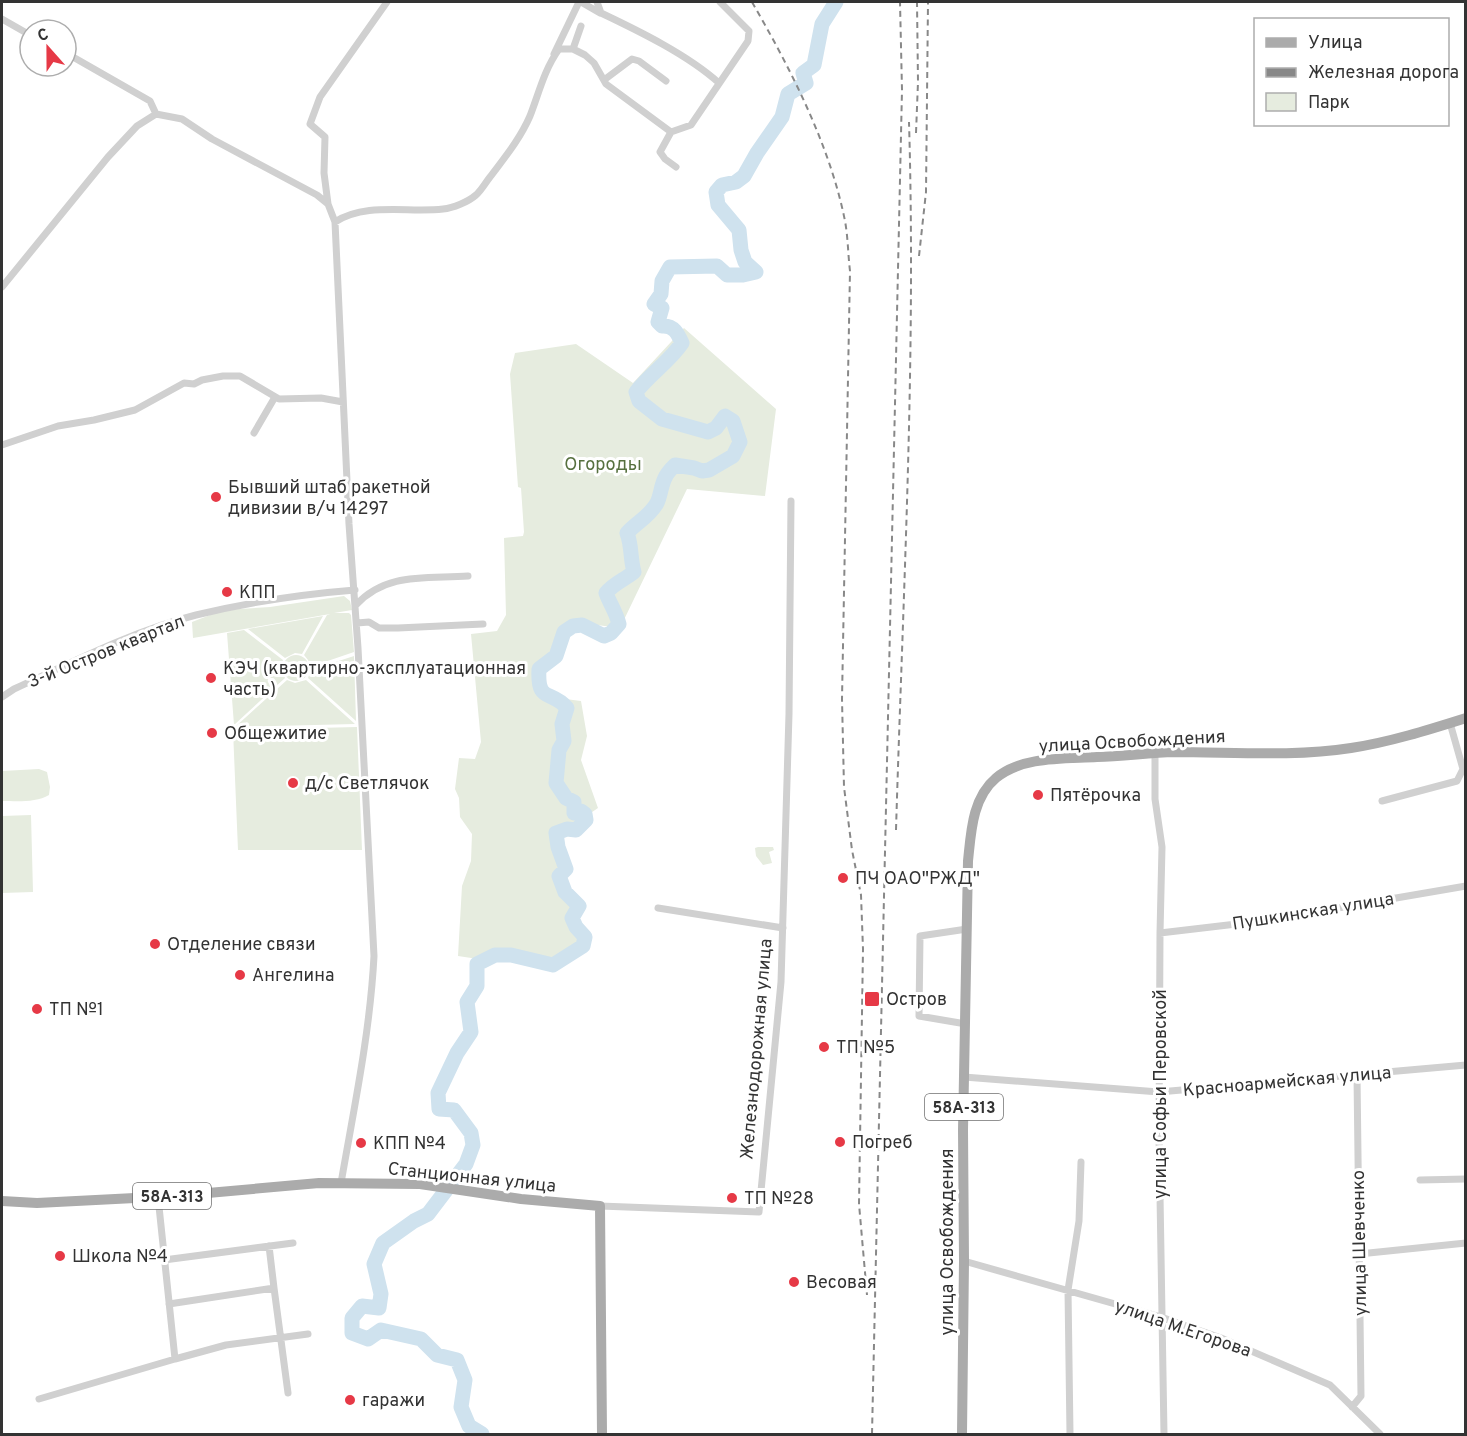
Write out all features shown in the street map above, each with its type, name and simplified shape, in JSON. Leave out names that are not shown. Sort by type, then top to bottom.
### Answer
[{"type":"main road","name":"улица Освобождения","points":[[962,1434],[968,861],[973,818],[979,801],[997,777],[1025,764],[1155,754],[1301,752],[1351,748],[1466,718]]},
{"type":"main road","name":"58А-313","points":[[2,1201],[37,1203],[158,1197],[341,1183]]},
{"type":"main road","name":"Станционная улица","points":[[341,1183],[420,1184],[521,1199],[600,1206]]},
{"type":"main road","points":[[600,1206],[602,1434]]},
{"type":"street","points":[[341,1183],[358,1090],[372,992],[374,956],[356,605],[349,524],[335,222],[328,204],[324,173],[325,137],[310,124],[320,97],[387,2]]},
{"type":"street","points":[[552,59],[580,2],[631,27],[700,67],[719,83]]},
{"type":"street","points":[[597,2],[601,13]]},
{"type":"street","points":[[676,167],[660,152],[671,132],[691,125],[748,41],[748,31],[720,2]]},
{"type":"street","points":[[2,19],[18,29]]},
{"type":"street","points":[[573,50],[581,26]]},
{"type":"street","points":[[335,222],[344,216],[373,211],[450,209],[476,195],[518,141],[530,116],[544,74],[559,49],[573,50],[585,55],[594,63],[606,84],[671,132]]},
{"type":"street","points":[[604,80],[632,59],[639,61],[666,81]]},
{"type":"street","points":[[78,60],[150,101],[156,114]]},
{"type":"street","points":[[2,287],[108,157],[137,126],[156,114],[182,119],[212,139],[317,195],[328,204]]},
{"type":"street","points":[[2,445],[58,426],[135,410],[175,387],[184,383],[194,384],[202,380],[240,376],[279,399],[321,398],[343,402]]},
{"type":"street","points":[[254,433],[275,397]]},
{"type":"street","name":"Железнодорожная улица","points":[[600,1206],[759,1212],[781,982],[789,714],[791,501]]},
{"type":"street","points":[[356,605],[366,594],[395,580],[468,576]]},
{"type":"street","name":"3-й Остров квартал","points":[[2,697],[14,689],[145,631],[196,615],[314,594],[355,590]]},
{"type":"street","points":[[357,623],[369,622],[379,628],[483,624]]},
{"type":"street","points":[[1382,801],[1457,781],[1464,769],[1450,723]]},
{"type":"street","name":"улица Софьи Перовской","points":[[1155,754],[1155,799],[1162,847],[1159,1092],[1164,1434]]},
{"type":"street","name":"Пушкинская улица","points":[[1160,933],[1262,921],[1466,886]]},
{"type":"street","points":[[658,908],[783,928]]},
{"type":"street","points":[[966,1024],[919,1016],[920,936],[968,929]]},
{"type":"street","name":"Красноармейская улица","points":[[964,1077],[1159,1092],[1466,1065]]},
{"type":"street","name":"улица Шевченко","points":[[1352,1407],[1361,1396],[1358,1076]]},
{"type":"street","points":[[1070,1434],[1068,1290],[1078,1221],[1081,1162]]},
{"type":"street","points":[[1420,1180],[1466,1179]]},
{"type":"street","points":[[158,1197],[175,1359]]},
{"type":"street","points":[[164,1260],[293,1243]]},
{"type":"street","points":[[1359,1254],[1466,1243]]},
{"type":"street","points":[[269,1246],[288,1393]]},
{"type":"street","name":"улица М.Егорова","points":[[964,1260],[1161,1317],[1221,1338],[1330,1385],[1380,1434]]},
{"type":"street","points":[[169,1304],[274,1288]]},
{"type":"street","points":[[39,1399],[226,1345],[308,1334]]},
{"type":"green space","name":"Огороды","points":[[684,328],[776,409],[765,496],[687,489],[620,628],[574,622],[562,629],[553,652],[534,669],[535,688],[542,696],[581,701],[587,736],[581,760],[598,808],[579,821],[550,832],[559,867],[553,878],[573,907],[569,917],[580,939],[579,945],[559,959],[549,961],[528,954],[505,951],[478,959],[458,956],[462,886],[471,861],[472,834],[460,817],[459,798],[455,789],[459,758],[475,759],[481,742],[471,634],[497,631],[506,615],[504,538],[523,536],[524,532],[521,488],[518,487],[510,374],[515,353],[576,344],[633,383]]},
{"type":"green space","points":[[344,596],[350,601],[352,610],[334,613],[351,615],[354,652],[310,667],[304,655],[327,615],[330,614],[193,638],[192,622],[223,610],[270,607]]},
{"type":"green space","points":[[323,616],[302,654],[295,653],[285,658],[248,629]]},
{"type":"green space","points":[[244,630],[283,660],[281,668],[285,678],[234,725],[227,633]]},
{"type":"green space","points":[[296,655],[305,659],[309,668],[305,677],[296,681],[287,677],[283,668],[287,659]]},
{"type":"green space","points":[[354,656],[356,721],[308,678],[311,670]]},
{"type":"green space","points":[[287,680],[295,683],[306,680],[355,724],[235,727]]},
{"type":"green space","points":[[357,727],[362,850],[238,850],[233,730]]},
{"type":"green space","points":[[39,769],[47,772],[49,795],[32,800],[2,801],[2,771]]},
{"type":"green space","points":[[31,815],[33,892],[2,893],[2,816]]},
{"type":"green space","points":[[773,847],[774,850],[769,852],[772,863],[763,865],[756,856],[755,848]]},
{"type":"waterway","points":[[482,1434],[469,1426],[461,1407],[465,1380],[457,1360],[437,1355],[421,1339],[381,1330],[368,1339],[352,1333],[352,1318],[362,1306],[379,1308],[381,1294],[374,1264],[383,1243],[428,1214],[466,1164],[473,1145],[471,1133],[454,1110],[439,1109],[438,1093],[457,1053],[471,1032],[467,1002],[477,986],[477,964],[495,955],[511,955],[553,965],[583,946],[585,937],[572,918],[579,906],[565,892],[559,876],[566,869],[558,847],[556,833],[567,829],[576,830],[586,820],[585,814],[581,811],[574,813],[574,802],[566,798],[556,783],[559,750],[564,741],[562,724],[567,708],[543,692],[540,687],[539,669],[556,656],[564,632],[573,626],[582,625],[604,636],[611,633],[619,624],[606,593],[634,572],[627,533],[654,508],[664,479],[670,470],[675,465],[702,471],[709,470],[733,456],[740,442],[733,421],[725,416],[716,428],[708,432],[662,419],[639,401],[636,392],[682,343],[673,329],[662,326],[658,322],[662,308],[654,304],[661,294],[662,281],[670,267],[717,266],[727,275],[756,272],[745,262],[739,230],[718,205],[716,192],[722,185],[736,182],[744,176],[782,117],[788,94],[806,83],[803,73],[814,65],[822,24],[836,2]]},
{"type":"railway","points":[[752,2],[794,80],[819,136],[845,221],[850,271],[842,699],[844,787],[852,850],[861,895],[863,949],[859,1204],[867,1295]]},
{"type":"railway","points":[[872,1434],[902,90],[900,2]]},
{"type":"railway","points":[[916,133],[917,2]]},
{"type":"railway","points":[[919,256],[926,192],[928,2]]},
{"type":"railway","points":[[896,830],[910,388],[909,122]]},
{"type":"place","name":"Бывший штаб ракетной дивизии в/ч 14297","points":[[216,497]]},
{"type":"place","name":"КПП","points":[[227,592]]},
{"type":"place","name":"КЭЧ (квартирно-эксплуатационная часть)","points":[[211,678]]},
{"type":"place","name":"Общежитие","points":[[212,733]]},
{"type":"place","name":"д/с Светлячок","points":[[293,783]]},
{"type":"place","name":"Пятёрочка","points":[[1038,795]]},
{"type":"place","name":"ПЧ ОАО\"РЖД\"","points":[[843,878]]},
{"type":"place","name":"Отделение связи","points":[[155,944]]},
{"type":"place","name":"Ангелина","points":[[240,975]]},
{"type":"place","name":"Остров","points":[[872,999]]},
{"type":"place","name":"ТП №1","points":[[37,1009]]},
{"type":"place","name":"ТП №5","points":[[824,1047]]},
{"type":"place","name":"Погреб","points":[[840,1142]]},
{"type":"place","name":"КПП №4","points":[[361,1143]]},
{"type":"place","name":"ТП №28","points":[[732,1198]]},
{"type":"place","name":"Школа №4","points":[[60,1256]]},
{"type":"place","name":"Весовая","points":[[794,1282]]},
{"type":"place","name":"гаражи","points":[[350,1400]]}]
